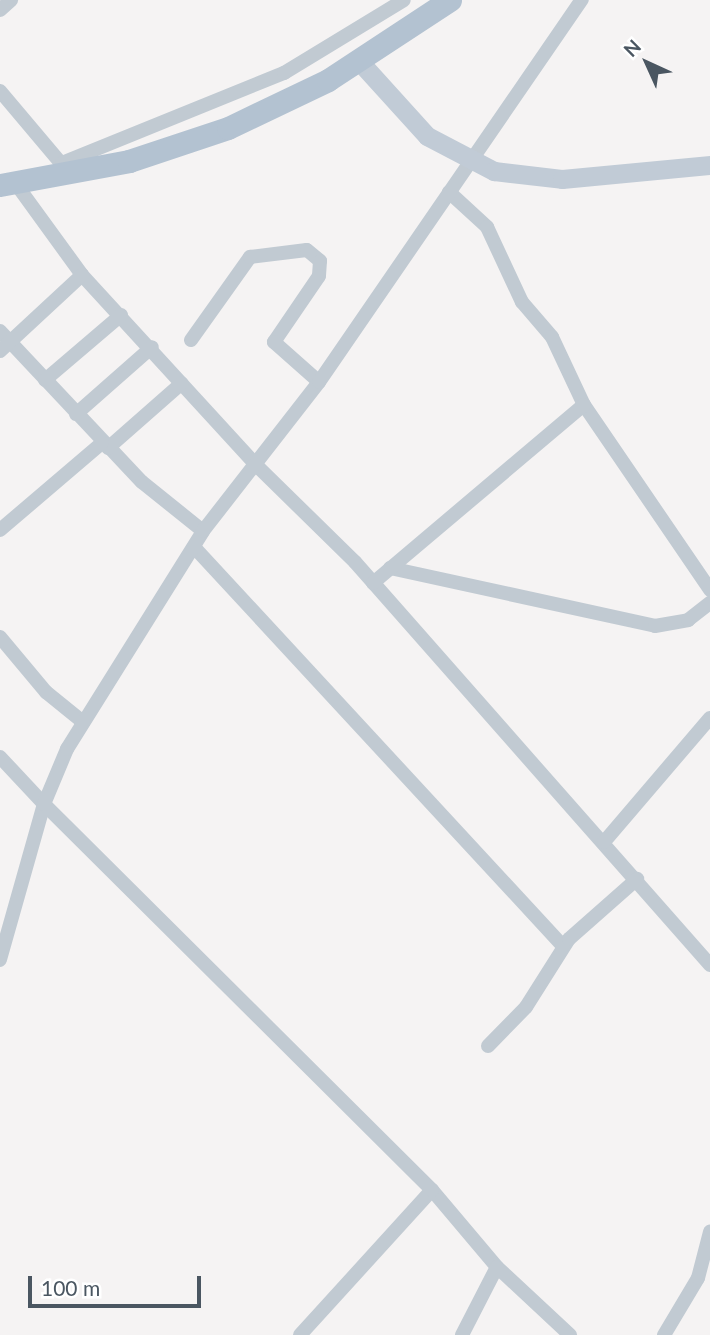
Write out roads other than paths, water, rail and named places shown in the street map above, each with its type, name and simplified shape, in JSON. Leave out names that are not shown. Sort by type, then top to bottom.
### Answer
[{"type":"main road","points":[[8,185],[228,128],[359,62],[450,0]]},
{"type":"street","points":[[0,10],[11,0]]},
{"type":"street","points":[[0,91],[66,170],[284,73],[404,0]]},
{"type":"street","points":[[0,960],[44,804],[83,722],[203,531],[319,382],[582,0]]},
{"type":"street","points":[[359,62],[427,136],[468,163],[562,179],[710,165]]},
{"type":"street","points":[[8,185],[82,275],[152,347],[254,464],[373,583],[637,878],[710,965]]},
{"type":"street","points":[[449,192],[487,227],[522,302],[552,337],[584,405],[710,590]]},
{"type":"street","points":[[191,340],[250,257],[307,250],[320,261],[319,276],[274,342],[319,382]]},
{"type":"street","points":[[82,275],[3,341],[45,380],[105,446],[203,531]]},
{"type":"street","points":[[45,380],[121,315]]},
{"type":"street","points":[[76,414],[152,347]]},
{"type":"street","points":[[0,530],[182,383]]},
{"type":"street","points":[[373,583],[584,405]]},
{"type":"street","points":[[194,547],[563,946]]},
{"type":"street","points":[[390,568],[655,626],[688,620],[710,603]]},
{"type":"street","points":[[1,640],[46,692],[83,722]]},
{"type":"street","points":[[604,842],[710,718]]},
{"type":"street","points":[[0,757],[432,1190],[497,1267],[570,1335]]},
{"type":"street","points":[[488,1046],[526,1007],[563,946],[637,878]]},
{"type":"street","points":[[300,1335],[432,1190]]},
{"type":"street","points":[[664,1335],[698,1278],[710,1232]]},
{"type":"street","points":[[462,1335],[497,1267]]}]
